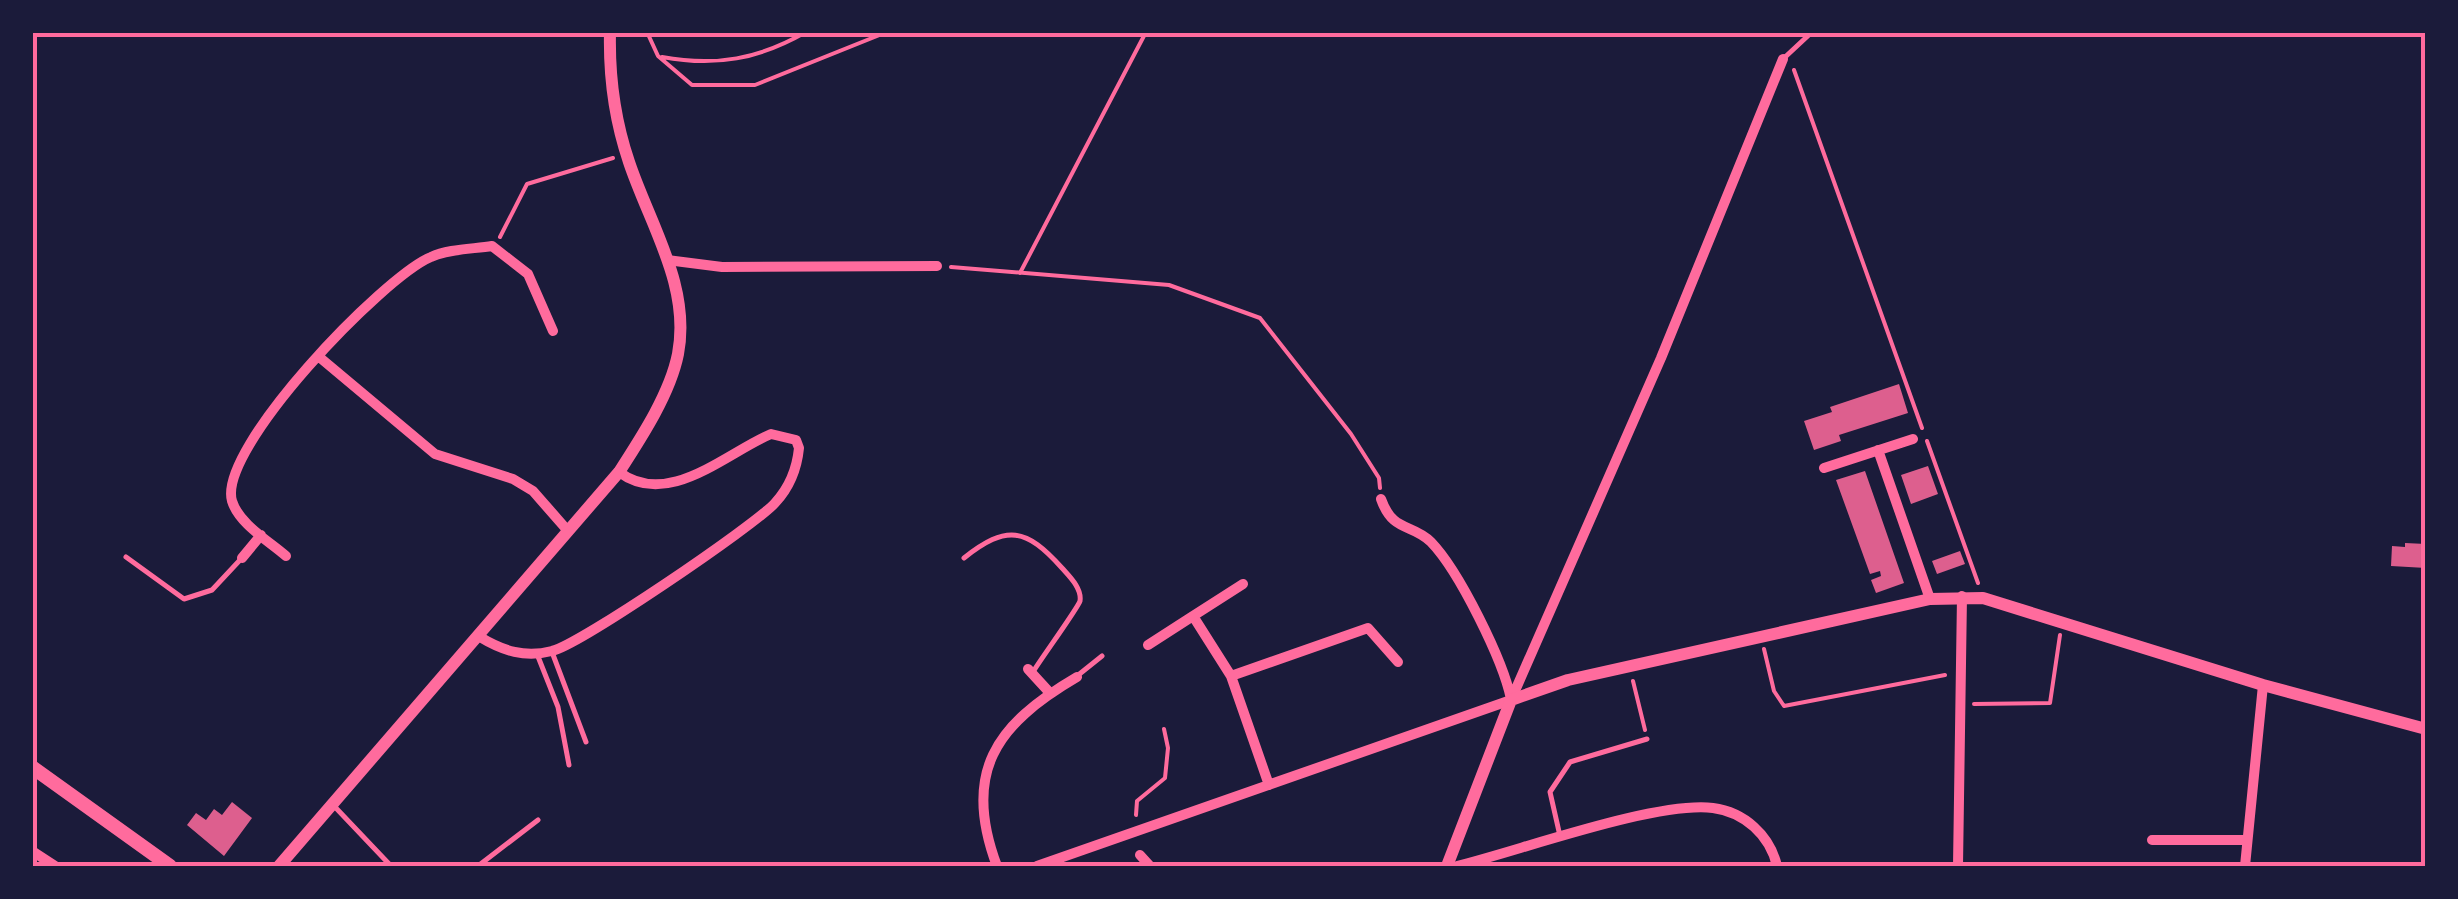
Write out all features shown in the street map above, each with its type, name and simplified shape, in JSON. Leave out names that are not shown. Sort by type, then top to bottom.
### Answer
[{"type":"main road","points":[[32,767],[170,866]]},
{"type":"street","points":[[280,866],[335,807],[619,472],[640,439],[678,357],[679,294],[628,158],[610,70],[610,32]]},
{"type":"street","points":[[1446,866],[1511,700],[1661,358],[1786,56]]},
{"type":"street","points":[[286,556],[240,516],[232,501],[231,482],[237,463],[318,356],[367,306],[431,257],[492,246],[528,274],[553,330]]},
{"type":"street","points":[[667,260],[722,267],[937,266]]},
{"type":"street","points":[[318,356],[434,454],[513,479],[533,491],[568,531]]},
{"type":"street","points":[[480,637],[509,653],[552,652],[688,567],[774,506],[788,486],[800,448],[796,440],[771,434],[684,479],[658,485],[634,483],[619,472]]},
{"type":"street","points":[[1824,468],[1914,438]]},
{"type":"street","points":[[1878,450],[1930,599]]},
{"type":"street","points":[[1381,499],[1396,524],[1433,544],[1504,664],[1511,700]]},
{"type":"street","points":[[242,558],[262,535]]},
{"type":"street","points":[[1148,645],[1243,584]]},
{"type":"street","points":[[1958,866],[1962,596]]},
{"type":"street","points":[[1037,866],[1568,680],[1930,599],[1983,598],[2263,685],[2426,729]]},
{"type":"street","points":[[1193,616],[1231,676],[1269,785]]},
{"type":"street","points":[[1231,676],[1368,628],[1398,662]]},
{"type":"street","points":[[1030,671],[1050,692]]},
{"type":"street","points":[[997,866],[982,822],[984,776],[1002,738],[1050,692],[1077,676]]},
{"type":"street","points":[[2245,866],[2263,685]]},
{"type":"street","points":[[1461,866],[1667,812],[1717,808],[1754,826],[1772,849],[1777,866]]},
{"type":"street","points":[[2152,840],[2245,840]]},
{"type":"street","points":[[32,851],[54,866]]},
{"type":"street","points":[[1140,855],[1150,866]]},
{"type":"lane","points":[[1786,56],[1812,32]]},
{"type":"lane","points":[[964,558],[986,540],[1020,534],[1034,539],[1077,586],[1078,606],[1030,671]]},
{"type":"lane","points":[[126,557],[184,599],[212,590],[242,558]]},
{"type":"lane","points":[[552,652],[586,742]]},
{"type":"lane","points":[[537,654],[558,707],[569,765]]},
{"type":"lane","points":[[1077,676],[1102,656]]},
{"type":"lane","points":[[1561,838],[1550,792],[1555,779],[1570,762],[1646,740]]},
{"type":"lane","points":[[335,807],[391,866]]},
{"type":"lane","points":[[478,866],[538,820]]},
{"type":"path","points":[[647,32],[658,56],[692,85],[756,85],[887,32]]},
{"type":"path","points":[[658,56],[696,63],[738,61],[806,32]]},
{"type":"path","points":[[1020,273],[1146,32]]},
{"type":"path","points":[[1786,56],[1983,598]]},
{"type":"path","points":[[492,246],[508,228],[527,184],[608,158],[628,158]]},
{"type":"path","points":[[937,266],[1169,285],[1260,318],[1351,434],[1380,478],[1381,499]]},
{"type":"path","points":[[1959,705],[2050,703],[2062,620]]},
{"type":"path","points":[[1760,636],[1774,692],[1784,706],[1960,673]]},
{"type":"path","points":[[1630,667],[1646,740]]},
{"type":"path","points":[[1141,830],[1135,805],[1165,778],[1168,748],[1164,729]]},
{"type":"building","points":[[1899,384],[1908,413],[1839,435],[1841,441],[1814,450],[1804,421],[1832,412],[1830,407]]},
{"type":"building","points":[[1928,466],[1938,494],[1911,504],[1901,475]]},
{"type":"building","points":[[1865,471],[1904,583],[1876,593],[1871,580],[1881,576],[1880,571],[1870,574],[1836,480]]},
{"type":"building","points":[[2405,543],[2426,544],[2426,568],[2391,566],[2392,546],[2405,547]]},
{"type":"building","points":[[1960,551],[1965,564],[1937,574],[1932,561]]},
{"type":"building","points":[[232,802],[252,818],[224,856],[187,825],[196,813],[206,820],[214,809],[222,815]]}]
